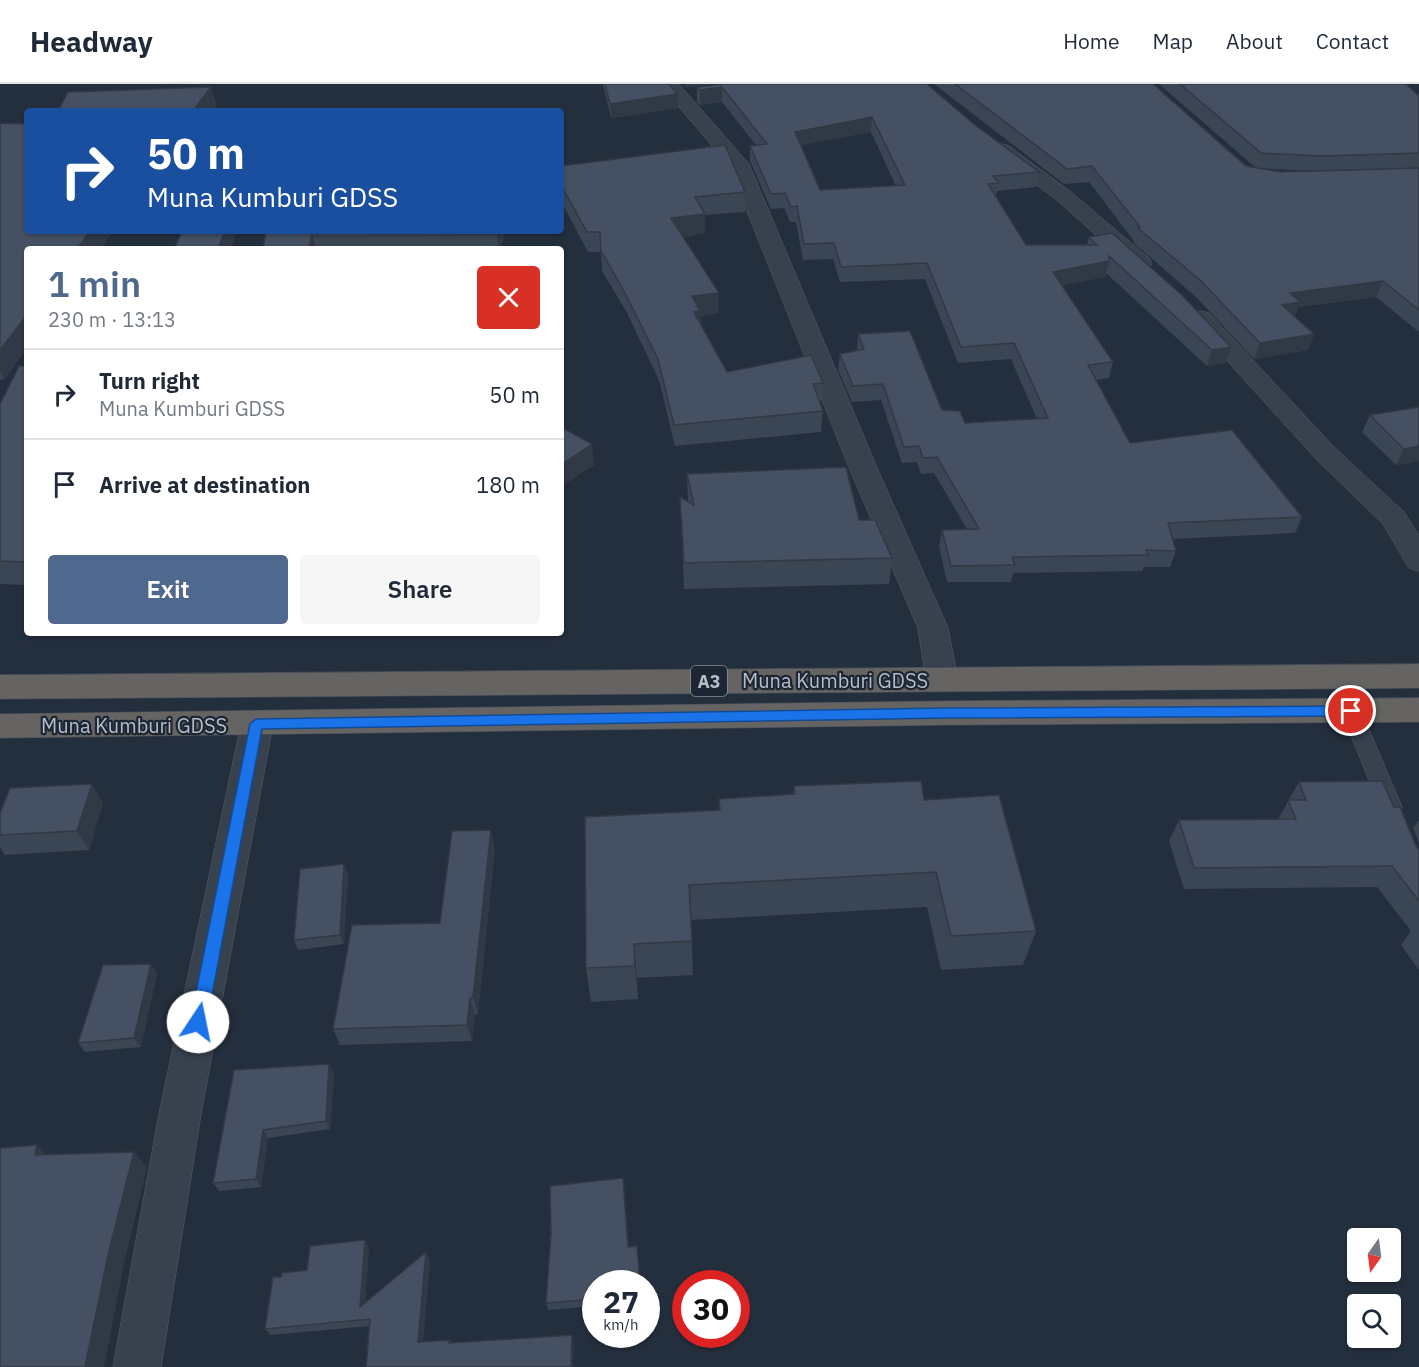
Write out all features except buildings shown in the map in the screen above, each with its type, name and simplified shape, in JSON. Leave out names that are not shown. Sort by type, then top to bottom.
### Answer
[{"type":"highway","name":"Muna Kumburi GDSS","points":[[0,687],[1419,676]]},
{"type":"highway","name":"Muna Kumburi GDSS","points":[[0,726],[947,713],[1419,710]]},
{"type":"street","points":[[684,91],[739,164],[864,470],[933,628],[942,679]]},
{"type":"street","points":[[981,134],[1064,196],[1161,281]]},
{"type":"street","points":[[1187,304],[1325,453],[1394,518],[1419,561]]},
{"type":"street","points":[[137,1367],[180,1114],[256,724]]},
{"type":"lane","points":[[1351,711],[1399,827]]},
{"type":"route","points":[[198,1022],[256,724],[947,713],[1351,711]]}]
